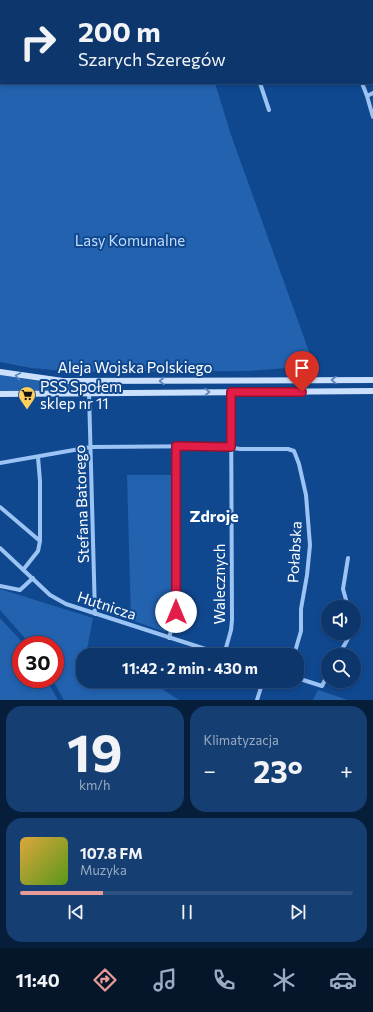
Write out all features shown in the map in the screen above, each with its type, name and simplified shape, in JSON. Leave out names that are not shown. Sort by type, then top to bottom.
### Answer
[{"type":"main road","name":"Aleja Wojska Polskiego","points":[[0,372],[63,381],[373,380]]},
{"type":"main road","points":[[270,392],[271,380]]},
{"type":"main road","name":"Aleja Wojska Polskiego","points":[[0,394],[373,391]]},
{"type":"street","points":[[260,84],[269,110]]},
{"type":"street","points":[[362,84],[373,117]]},
{"type":"street","points":[[367,96],[373,93]]},
{"type":"street","name":"Walecznych","points":[[226,648],[232,620],[231,392]]},
{"type":"street","name":"Stefana Batorego","points":[[89,393],[96,614]]},
{"type":"street","points":[[169,638],[176,612],[176,446]]},
{"type":"street","points":[[0,463],[91,447],[231,447]]},
{"type":"street","name":"Połabska","points":[[231,447],[240,449],[294,450],[299,464],[306,495],[310,545],[308,575],[300,609],[301,631],[296,648]]},
{"type":"street","points":[[23,570],[38,550],[40,541],[40,481],[38,457]]},
{"type":"street","points":[[0,507],[40,541]]},
{"type":"street","name":"Hutnicza","points":[[0,548],[58,600],[96,614],[201,648]]},
{"type":"street","points":[[346,600],[343,589],[348,558]]},
{"type":"street","points":[[0,586],[20,590],[33,578]]},
{"type":"street","points":[[304,680],[321,686]]},
{"type":"street","points":[[257,700],[261,688]]},
{"type":"green space","name":"Lasy Komunalne","points":[[0,84],[215,84],[231,135],[316,371],[287,368],[248,371],[75,372],[31,368],[0,362]]},
{"type":"green space","points":[[0,375],[50,383],[74,384],[74,390],[0,391]]},
{"type":"green space","points":[[127,475],[173,475],[173,614],[170,629],[165,632],[131,620]]},
{"type":"green space","points":[[0,589],[93,618],[87,648],[76,648],[76,688],[161,688],[179,700],[64,700],[57,688],[64,688],[64,636],[23,636],[0,610]]},
{"type":"green space","points":[[0,618],[17,636],[12,636],[12,688],[51,688],[58,700],[0,700]]},
{"type":"green space","points":[[318,690],[348,700],[313,700]]},
{"type":"place","name":"PSS Społem sklep nr 11","points":[[27,410]]},
{"type":"district","name":"Zdroje","points":[[214,515]]},
{"type":"route","points":[[176,612],[176,446],[231,447],[231,392],[302,392]]}]
